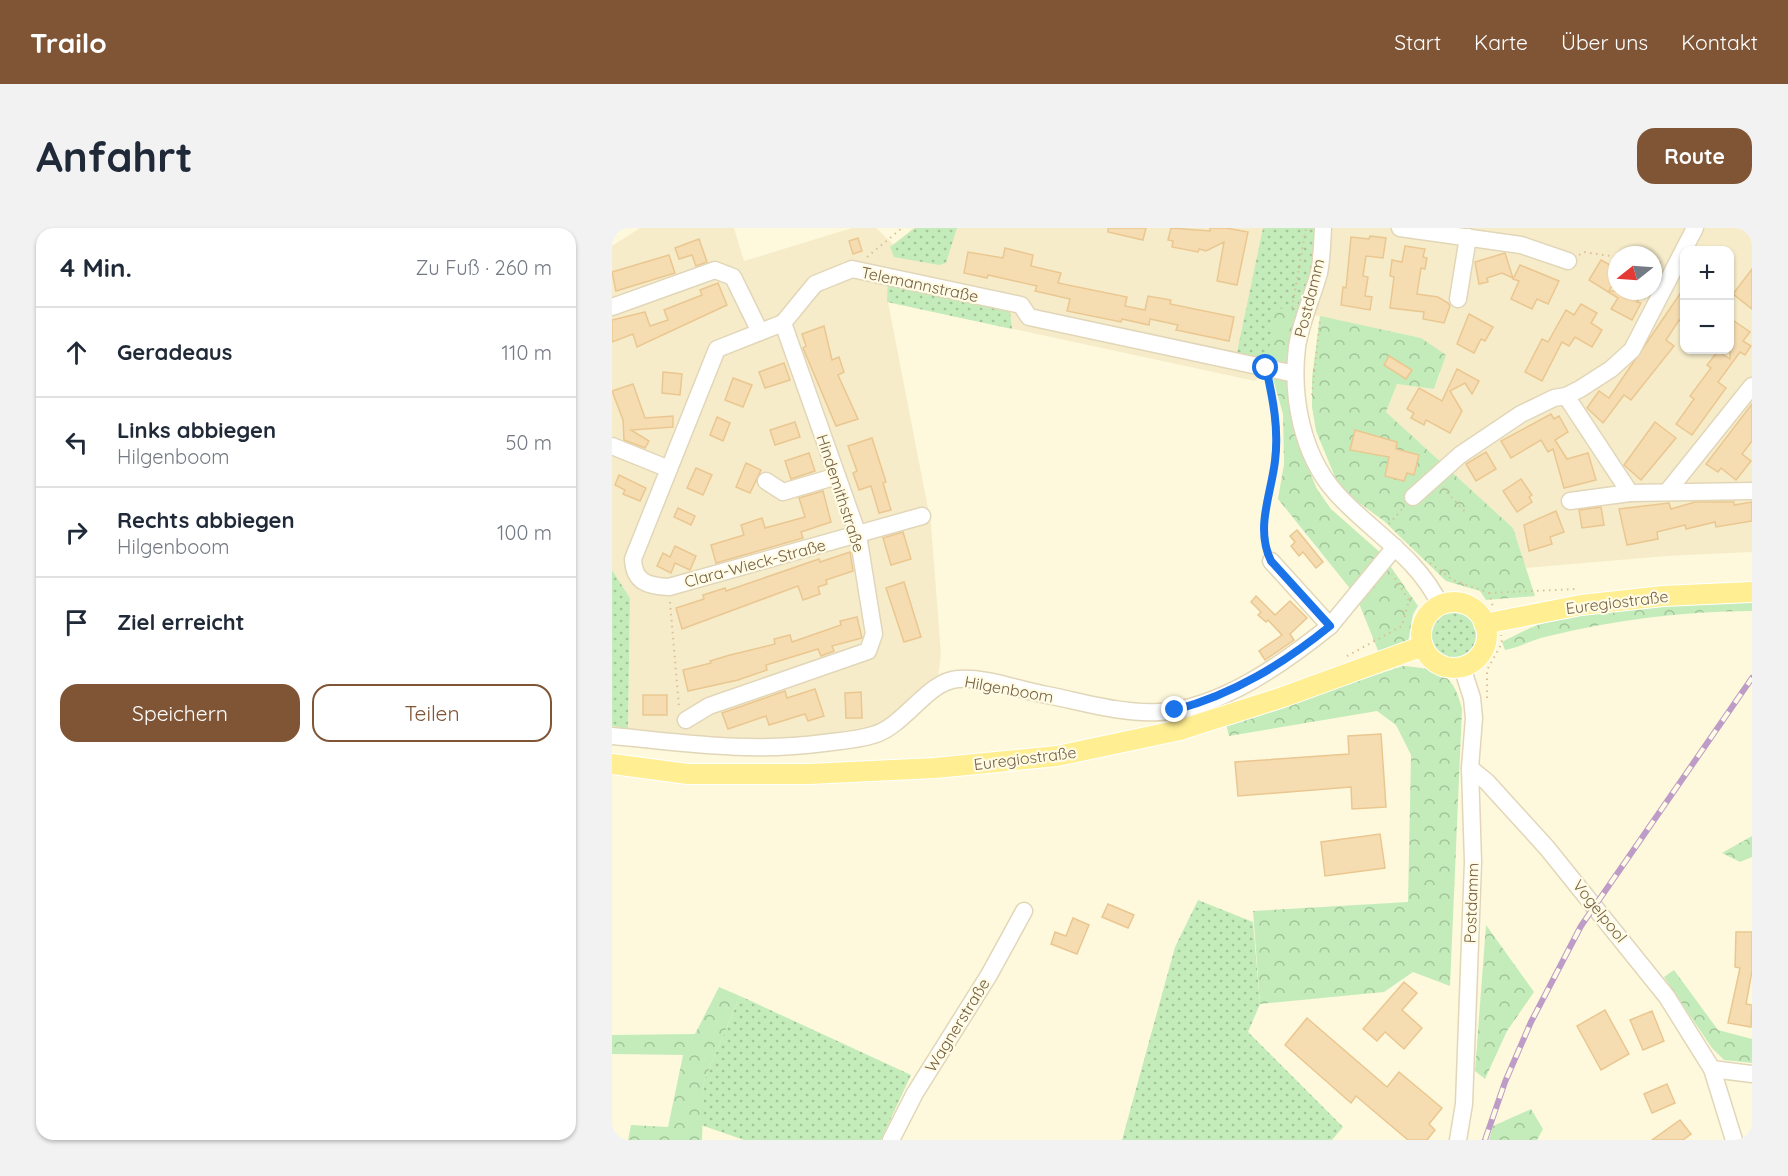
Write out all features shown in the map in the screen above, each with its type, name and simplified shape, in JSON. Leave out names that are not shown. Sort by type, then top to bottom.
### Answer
[{"type":"main road","name":"Euregiostraße","points":[[1491,622],[1581,605],[1663,596],[1752,592]]},
{"type":"main road","points":[[1461,603],[1491,622],[1480,655],[1462,667],[1443,666],[1427,655],[1423,646],[1422,627],[1432,611],[1440,605],[1461,603]]},
{"type":"main road","name":"Euregiostraße","points":[[612,764],[688,774],[809,774],[935,768],[1057,756],[1180,730],[1283,697],[1423,646]]},
{"type":"street","name":"Postdamm","points":[[1323,228],[1319,272],[1305,314],[1298,347],[1296,374],[1298,410],[1318,468],[1336,492],[1395,546],[1433,591],[1440,605]]},
{"type":"street","points":[[1400,228],[1521,245],[1568,261]]},
{"type":"street","points":[[1413,496],[1432,477],[1521,414],[1554,398],[1566,396],[1611,369],[1632,350],[1695,228]]},
{"type":"street","points":[[1458,299],[1468,237]]},
{"type":"street","name":"Telemannstraße","points":[[663,587],[639,580],[633,571],[633,559],[717,349],[783,323],[815,284],[852,269],[1021,305],[1029,318],[1296,374]]},
{"type":"street","points":[[612,307],[715,270],[732,277],[760,332]]},
{"type":"street","name":"Hindemithstraße","points":[[686,720],[709,706],[868,651],[874,634],[858,535],[783,323]]},
{"type":"street","points":[[1666,492],[1752,386]]},
{"type":"street","points":[[1566,396],[1630,493]]},
{"type":"street","points":[[612,446],[669,469]]},
{"type":"street","points":[[766,481],[783,492],[837,476]]},
{"type":"street","points":[[1570,501],[1630,493],[1752,491]]},
{"type":"street","name":"Clara-Wieck-Straße","points":[[663,587],[922,516]]},
{"type":"street","name":"Hilgenboom","points":[[612,736],[713,748],[761,749],[860,738],[892,728],[936,688],[957,679],[989,682],[1122,709],[1159,712],[1175,710],[1220,696],[1248,683],[1296,653],[1330,626],[1395,546]]},
{"type":"street","points":[[1271,561],[1330,626]]},
{"type":"street","name":"Postdamm","points":[[1458,1140],[1464,1104],[1472,873],[1470,768],[1474,718],[1472,698],[1462,667]]},
{"type":"street","name":"Vogelpool","points":[[1470,768],[1487,782],[1547,848],[1667,997],[1712,1069],[1734,1140]]},
{"type":"street","name":"Wagnerstraße","points":[[891,1140],[915,1093],[989,975],[1024,911]]},
{"type":"street","points":[[1712,1069],[1752,1074]]},
{"type":"path","points":[[852,269],[902,228]]},
{"type":"path","points":[[1291,309],[1306,228]]},
{"type":"path","points":[[1568,261],[1584,252],[1608,256]]},
{"type":"path","points":[[1312,397],[1320,316]]},
{"type":"path","points":[[1266,368],[1273,399],[1277,435],[1275,462],[1262,534],[1265,549],[1271,561]]},
{"type":"path","points":[[1432,477],[1467,514]]},
{"type":"path","points":[[1382,534],[1413,496]]},
{"type":"path","points":[[1342,659],[1402,626],[1409,600],[1383,561]]},
{"type":"path","points":[[1428,561],[1453,580],[1489,592],[1491,622],[1502,643],[1487,670],[1487,701]]},
{"type":"path","points":[[663,587],[677,703],[686,720]]},
{"type":"shaded area","points":[[640,228],[734,228],[744,261],[852,228],[876,228],[894,245],[913,228],[1752,228],[1752,552],[1666,556],[1526,568],[1513,528],[1386,412],[1397,384],[1434,389],[1440,374],[1421,338],[1274,307],[1268,361],[1255,381],[888,302],[931,524],[941,654],[938,678],[884,724],[858,732],[766,744],[696,739],[628,729],[630,598],[612,570],[612,246]]},
{"type":"green space","points":[[915,228],[957,228],[946,263],[939,265],[894,257],[890,247]]},
{"type":"green space","points":[[1263,228],[1323,228],[1295,374],[1235,362]]},
{"type":"green space","points":[[888,277],[1005,302],[1010,312],[1012,329],[887,302]]},
{"type":"green space","points":[[1274,307],[1307,314],[1298,438],[1308,468],[1317,489],[1331,509],[1382,554],[1418,606],[1413,614],[1408,643],[1379,653],[1356,596],[1278,499],[1284,464],[1283,414],[1268,361]]},
{"type":"green space","points":[[1320,316],[1421,338],[1446,355],[1434,389],[1397,384],[1386,412],[1513,528],[1535,596],[1486,600],[1480,591],[1446,581],[1384,521],[1340,489],[1316,431],[1312,407],[1312,378]]},
{"type":"green space","points":[[612,570],[630,598],[628,729],[612,726]]},
{"type":"green space","points":[[1752,600],[1752,611],[1675,615],[1624,621],[1543,637],[1505,650],[1502,642],[1539,625],[1595,611],[1674,602]]},
{"type":"green space","points":[[1448,611],[1458,611],[1470,618],[1477,630],[1477,640],[1470,652],[1458,659],[1448,659],[1433,648],[1429,640],[1429,630],[1440,615]]},
{"type":"green space","points":[[1403,666],[1435,671],[1443,675],[1454,687],[1462,709],[1450,986],[1413,972],[1384,992],[1260,1004],[1253,911],[1408,902],[1411,755],[1396,725],[1377,711],[1229,736],[1226,724]]},
{"type":"green space","points":[[1752,836],[1752,857],[1740,862],[1722,853]]},
{"type":"green space","points":[[1198,900],[1253,922],[1260,1004],[1248,1032],[1343,1127],[1332,1140],[1122,1140],[1175,947]]},
{"type":"green space","points":[[1486,925],[1534,992],[1507,1031],[1485,1079],[1475,1071]]},
{"type":"green space","points":[[1674,970],[1718,1030],[1752,1039],[1752,1063],[1724,1060],[1712,1048],[1664,977]]},
{"type":"green space","points":[[719,987],[740,996],[704,1081],[702,1140],[628,1140],[631,1125],[668,1127],[683,1055],[612,1054],[612,1035],[695,1034]]},
{"type":"green space","points":[[740,996],[911,1075],[881,1140],[744,1140],[701,1125],[704,1081]]},
{"type":"green space","points":[[1531,1109],[1543,1129],[1537,1140],[1489,1140],[1493,1126]]},
{"type":"building","points":[[1108,228],[1146,228],[1143,240],[1108,232]]},
{"type":"building","points":[[1171,228],[1210,231],[1210,228],[1226,228],[1248,232],[1237,285],[1217,281],[1224,242],[1206,251],[1199,249],[1198,252],[1172,247],[1173,241],[1168,240]]},
{"type":"building","points":[[1370,236],[1386,238],[1383,258],[1366,256],[1363,276],[1368,277],[1365,296],[1372,297],[1370,310],[1341,305],[1343,287],[1346,288],[1351,237],[1369,239]]},
{"type":"building","points":[[858,238],[862,251],[853,254],[849,241]]},
{"type":"building","points":[[699,239],[707,262],[696,266],[692,255],[679,259],[675,248]]},
{"type":"building","points":[[1405,246],[1425,249],[1423,257],[1427,258],[1425,269],[1421,268],[1417,294],[1438,297],[1448,303],[1450,306],[1444,323],[1423,319],[1424,312],[1390,308],[1394,277],[1390,276],[1392,260],[1402,262]]},
{"type":"building","points":[[1005,248],[1033,255],[1031,266],[1061,273],[1058,283],[1127,297],[1125,306],[1145,310],[1148,296],[1171,300],[1170,304],[1234,317],[1229,341],[1176,330],[1178,325],[1150,319],[1149,325],[1067,311],[1070,299],[1035,291],[1037,286],[988,275],[987,278],[964,273],[968,252],[1003,258]]},
{"type":"building","points":[[1505,253],[1513,278],[1502,273],[1487,278],[1488,282],[1479,284],[1475,262]]},
{"type":"building","points":[[669,255],[675,273],[616,291],[612,272]]},
{"type":"building","points":[[1601,260],[1608,264],[1608,292],[1589,280]]},
{"type":"building","points":[[1520,265],[1559,281],[1548,304],[1537,299],[1532,309],[1511,299],[1519,281],[1513,279]]},
{"type":"building","points":[[1752,269],[1752,309],[1734,293]]},
{"type":"building","points":[[718,283],[727,305],[637,347],[633,334],[612,342],[612,320],[645,312],[650,326],[668,320],[664,310],[702,295],[700,290]]},
{"type":"building","points":[[1680,294],[1680,321],[1666,340],[1674,346],[1631,400],[1624,395],[1603,423],[1587,408],[1599,391],[1609,398]]},
{"type":"building","points":[[1617,300],[1638,300],[1637,302],[1641,303],[1632,320],[1611,309]]},
{"type":"building","points":[[1581,304],[1597,313],[1591,323],[1602,330],[1592,347],[1575,337],[1569,346],[1562,342],[1542,381],[1525,372],[1542,339],[1548,342],[1566,310],[1574,315]]},
{"type":"building","points":[[1469,314],[1493,327],[1485,341],[1481,339],[1474,353],[1457,344]]},
{"type":"building","points":[[1734,321],[1750,332],[1743,341],[1751,346],[1745,355],[1740,352],[1718,382],[1726,388],[1692,435],[1676,424],[1694,399],[1690,396],[1711,368],[1707,365],[1716,354],[1722,354],[1730,359],[1730,354],[1734,354]]},
{"type":"building","points":[[824,326],[832,360],[839,357],[844,372],[838,375],[858,419],[836,426],[803,348],[806,346],[802,334]]},
{"type":"building","points":[[1389,356],[1412,370],[1406,379],[1384,365]]},
{"type":"building","points":[[784,363],[790,380],[765,388],[759,372]]},
{"type":"building","points":[[1457,369],[1479,381],[1472,394],[1465,383],[1450,391],[1462,411],[1450,433],[1426,420],[1424,425],[1411,418],[1414,413],[1407,409],[1419,388],[1442,401]]},
{"type":"building","points":[[663,372],[682,374],[680,395],[662,393]]},
{"type":"building","points":[[733,378],[752,385],[743,407],[725,400]]},
{"type":"building","points":[[633,384],[645,418],[673,416],[673,427],[631,430],[649,441],[645,448],[624,440],[623,420],[612,391]]},
{"type":"building","points":[[1752,404],[1752,441],[1742,454],[1751,461],[1736,480],[1721,468],[1718,472],[1706,464]]},
{"type":"building","points":[[1551,414],[1554,419],[1559,416],[1568,432],[1555,440],[1567,459],[1588,453],[1596,480],[1564,488],[1553,449],[1548,452],[1541,440],[1511,458],[1501,441]]},
{"type":"building","points":[[717,417],[730,423],[723,441],[710,435]]},
{"type":"building","points":[[795,422],[800,437],[775,445],[770,430]]},
{"type":"building","points":[[1655,422],[1676,438],[1641,480],[1624,465]]},
{"type":"building","points":[[1355,430],[1397,442],[1396,449],[1419,455],[1414,475],[1407,473],[1404,481],[1385,476],[1389,457],[1350,450]]},
{"type":"building","points":[[872,438],[886,482],[883,483],[891,510],[879,513],[871,486],[859,490],[853,473],[857,471],[848,446]]},
{"type":"building","points":[[1486,452],[1496,469],[1476,481],[1466,464]]},
{"type":"building","points":[[809,453],[815,471],[791,479],[785,461]]},
{"type":"building","points":[[746,463],[761,470],[750,493],[736,487]]},
{"type":"building","points":[[696,468],[712,475],[703,495],[687,488]]},
{"type":"building","points":[[619,475],[646,488],[640,501],[623,494],[625,490],[615,485]]},
{"type":"building","points":[[1521,479],[1532,495],[1529,497],[1532,502],[1517,512],[1503,491]]},
{"type":"building","points":[[823,491],[831,522],[801,532],[803,538],[716,563],[711,545],[744,535],[741,525],[762,518],[765,528],[805,517],[799,498]]},
{"type":"building","points":[[1695,502],[1734,502],[1734,505],[1752,502],[1752,521],[1716,527],[1715,522],[1686,529],[1685,525],[1657,532],[1658,539],[1627,545],[1619,509],[1669,503],[1671,509]]},
{"type":"building","points":[[1601,507],[1604,525],[1582,528],[1579,510]]},
{"type":"building","points":[[678,508],[695,516],[691,525],[674,517]]},
{"type":"building","points":[[1556,511],[1564,532],[1550,537],[1552,544],[1529,551],[1524,525]]},
{"type":"building","points":[[1297,530],[1323,562],[1316,568],[1303,552],[1299,556],[1291,546],[1295,542],[1290,536]]},
{"type":"building","points":[[903,532],[911,559],[891,565],[883,538]]},
{"type":"building","points":[[675,546],[696,556],[690,570],[675,563],[671,573],[657,566],[663,553],[670,557]]},
{"type":"building","points":[[850,552],[853,571],[826,580],[827,584],[818,587],[820,594],[803,600],[798,586],[682,629],[676,608],[704,599],[703,595],[725,588],[726,591],[819,559],[820,562]]},
{"type":"building","points":[[904,582],[921,637],[904,642],[886,588]]},
{"type":"building","points":[[1256,596],[1275,615],[1290,601],[1307,618],[1290,634],[1294,640],[1265,660],[1259,651],[1282,635],[1268,620],[1266,622],[1258,615],[1261,612],[1251,602]]},
{"type":"building","points":[[857,617],[862,638],[832,646],[834,651],[821,656],[818,649],[766,665],[767,670],[738,680],[688,691],[683,670],[775,644],[774,639],[790,635],[792,642],[841,625],[840,621]]},
{"type":"building","points":[[815,689],[824,716],[808,721],[805,714],[769,725],[766,716],[728,729],[722,713],[785,691],[787,698]]},
{"type":"building","points":[[861,692],[862,718],[846,718],[845,693]]},
{"type":"building","points":[[643,695],[667,695],[667,715],[643,715]]},
{"type":"building","points":[[1381,734],[1386,807],[1352,809],[1351,787],[1238,796],[1235,762],[1349,754],[1348,736]]},
{"type":"building","points":[[1380,834],[1385,868],[1325,876],[1321,842]]},
{"type":"building","points":[[1108,904],[1134,915],[1128,928],[1102,917]]},
{"type":"building","points":[[1073,918],[1089,925],[1077,954],[1051,944],[1055,932],[1066,936]]},
{"type":"building","points":[[1736,932],[1752,932],[1752,971],[1746,1004],[1752,1005],[1751,1027],[1728,1023],[1740,968],[1735,967]]},
{"type":"building","points":[[1404,982],[1417,993],[1402,1010],[1422,1028],[1404,1049],[1385,1032],[1377,1041],[1363,1029]]},
{"type":"building","points":[[1605,1010],[1629,1054],[1601,1070],[1577,1026]]},
{"type":"building","points":[[1652,1011],[1664,1041],[1643,1050],[1630,1020]]},
{"type":"building","points":[[1307,1018],[1387,1087],[1399,1072],[1442,1108],[1429,1124],[1435,1130],[1427,1140],[1408,1140],[1356,1096],[1351,1103],[1285,1045]]},
{"type":"building","points":[[1667,1084],[1675,1103],[1652,1113],[1644,1094]]},
{"type":"building","points":[[1680,1120],[1691,1134],[1683,1140],[1652,1140]]},
{"type":"railway","points":[[1485,1140],[1505,1082],[1531,1022],[1581,926],[1752,678]]},
{"type":"route","points":[[1175,710],[1220,696],[1248,683],[1296,653],[1330,626],[1271,561],[1265,549],[1262,534],[1275,462],[1277,435],[1273,399],[1266,368]]}]
